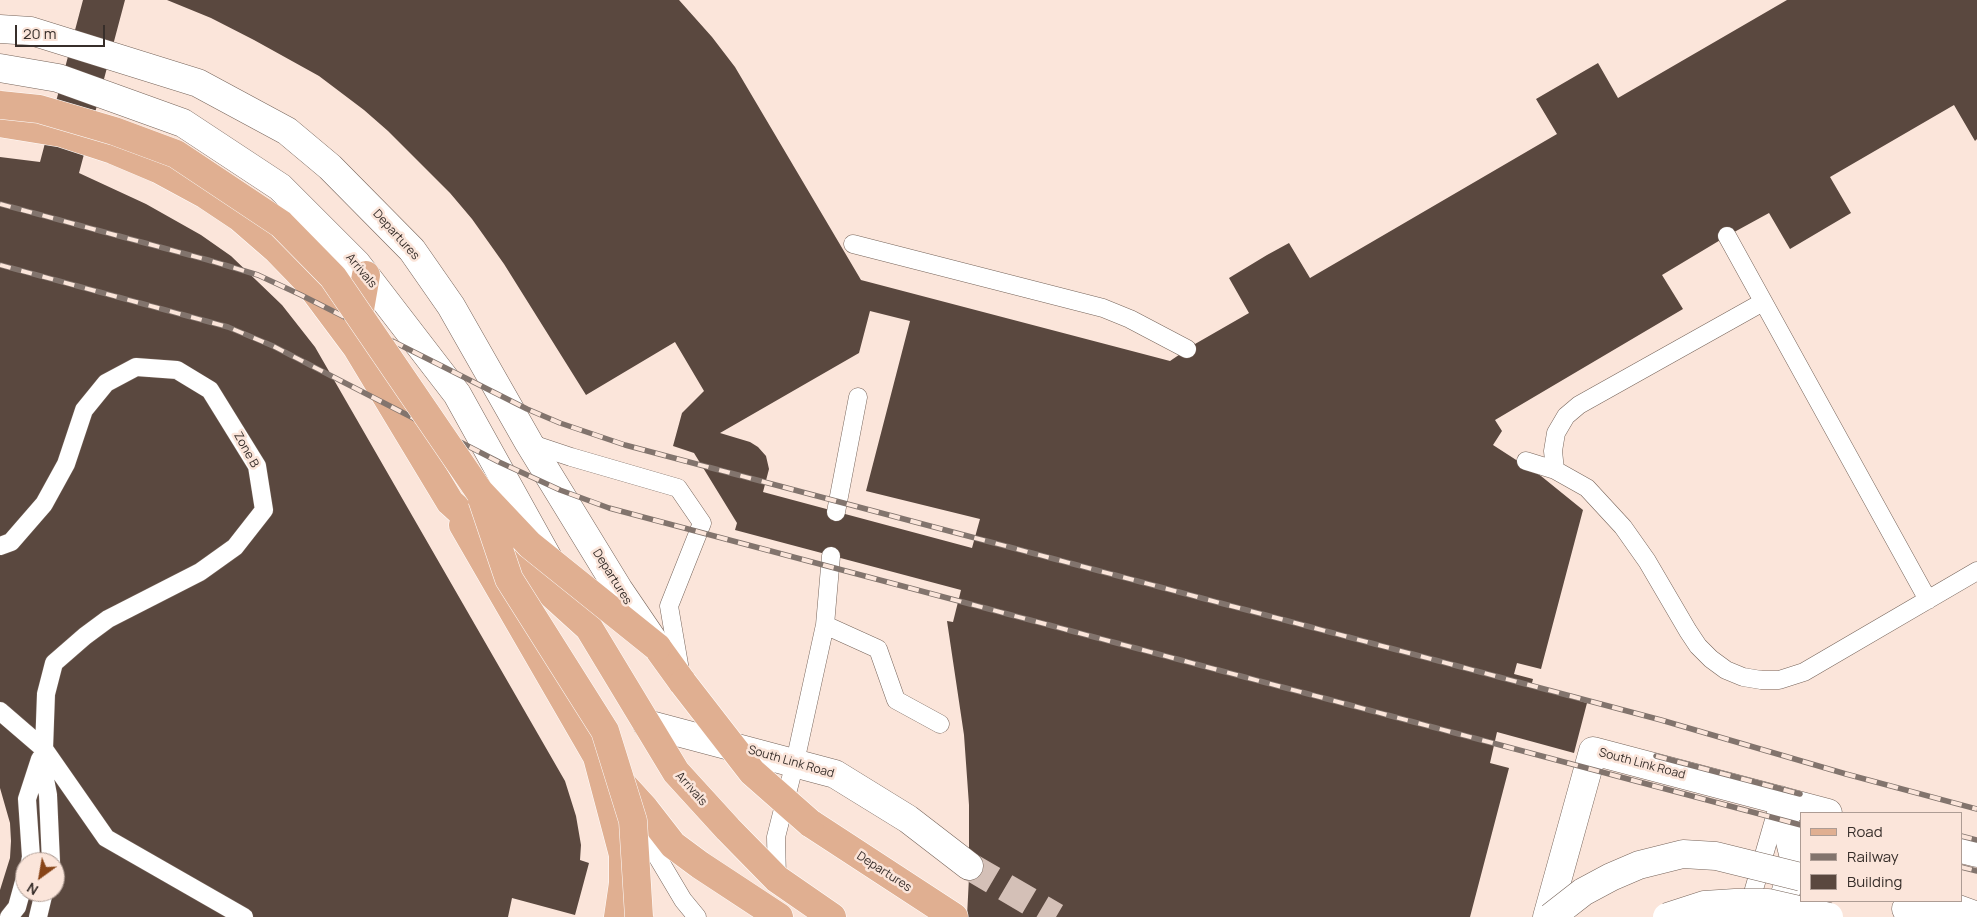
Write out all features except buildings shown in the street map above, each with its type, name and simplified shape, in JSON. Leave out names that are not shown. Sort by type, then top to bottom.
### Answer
[{"type":"main road","name":"Departures","points":[[0,29],[31,31],[198,83],[287,131],[330,167],[412,250],[452,306],[529,443],[619,590],[683,683],[752,772],[810,823],[954,917]]},
{"type":"main road","name":"Arrivals","points":[[0,68],[58,78],[183,123],[280,187],[358,264],[457,394],[589,628],[676,772],[777,879],[832,917]]},
{"type":"main road","name":"Departures","points":[[0,105],[39,109],[114,131],[176,154],[281,224],[333,277],[479,491],[530,545],[657,647]]},
{"type":"main road","name":"Arrivals","points":[[0,123],[61,132],[113,150],[158,169],[206,195],[239,218],[278,250],[306,281],[354,344],[450,502],[589,628]]},
{"type":"main road","points":[[354,344],[366,275]]},
{"type":"main road","points":[[479,491],[509,578],[605,731],[634,822],[639,917]]},
{"type":"main road","points":[[450,502],[596,755],[646,809],[673,845],[779,917]]},
{"type":"main road","name":"South Link Road","points":[[647,724],[835,774],[908,819],[969,866]]},
{"type":"main road","name":"South Link Road","points":[[1546,917],[1593,751],[1824,812]]},
{"type":"main road","points":[[596,755],[622,855],[623,883],[618,917]]},
{"type":"main road","points":[[1778,917],[1799,864],[1780,800]]},
{"type":"main road","points":[[1962,848],[1977,853]]},
{"type":"main road","points":[[1551,917],[1582,892],[1611,877],[1639,865],[1683,854],[1799,864]]},
{"type":"main road","points":[[1667,917],[1704,905],[1735,903],[1768,904],[1829,917]]},
{"type":"main road","points":[[1904,909],[1955,908],[1977,916]]},
{"type":"main road","points":[[1757,917],[1775,910],[1834,917]]},
{"type":"lane","points":[[1727,236],[1928,600]]},
{"type":"lane","points":[[853,244],[1102,308],[1130,319],[1187,349]]},
{"type":"lane","points":[[1555,470],[1553,450],[1556,433],[1566,416],[1579,405],[1763,302]]},
{"type":"lane","name":"Zone B","points":[[0,546],[11,542],[44,504],[66,464],[84,410],[106,383],[136,367],[177,370],[210,390],[257,466],[264,510],[236,547],[200,572],[108,619],[54,663],[46,694],[44,749]]},
{"type":"lane","points":[[836,512],[858,397]]},
{"type":"lane","points":[[529,443],[678,488],[702,523],[669,606],[683,683]]},
{"type":"lane","points":[[1526,460],[1555,470],[1587,488],[1624,528],[1647,561],[1698,646],[1726,670],[1743,677],[1779,680],[1804,672],[1977,571]]},
{"type":"lane","points":[[777,879],[776,837],[795,762],[825,624],[831,556]]},
{"type":"lane","points":[[825,624],[878,648],[896,700],[940,724]]},
{"type":"lane","points":[[0,711],[44,749],[106,838],[244,917]]},
{"type":"lane","points":[[31,852],[27,799],[44,749]]},
{"type":"lane","points":[[44,749],[44,774],[48,795],[51,852]]},
{"type":"lane","points":[[596,755],[683,900],[697,917]]},
{"type":"lane","points":[[1746,917],[1780,800]]},
{"type":"lane","points":[[9,917],[18,902]]},
{"type":"lane","points":[[38,917],[42,902]]},
{"type":"tunnel","points":[[969,866],[1056,917]]},
{"type":"railway","points":[[0,204],[258,275],[527,409],[560,423],[625,445],[1661,720],[1846,774],[1977,809]]},
{"type":"railway","points":[[0,265],[228,327],[273,346],[499,462],[560,490],[609,508],[1800,825]]},
{"type":"railway","points":[[1656,756],[1800,794]]},
{"type":"railway","points":[[1962,836],[1977,840]]},
{"type":"railway","points":[[1962,867],[1977,871]]}]
